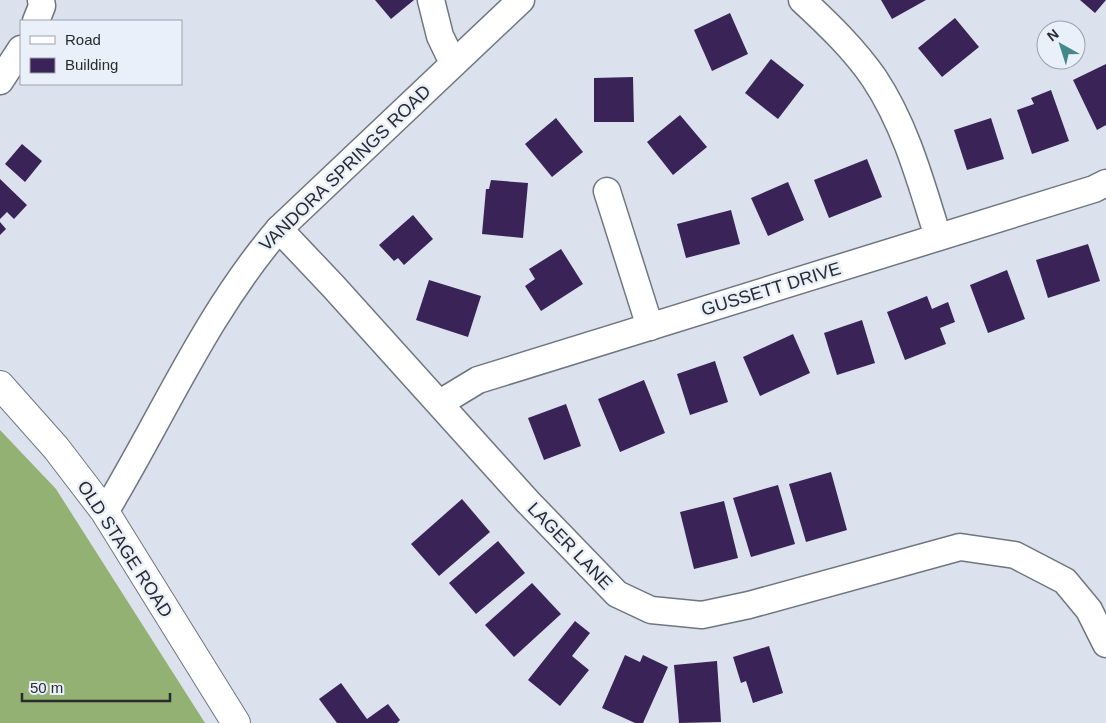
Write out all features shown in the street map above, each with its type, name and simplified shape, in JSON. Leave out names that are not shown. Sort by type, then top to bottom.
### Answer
[{"type":"main road","name":"OLD STAGE ROAD","points":[[0,385],[56,448],[105,512],[236,723]]},
{"type":"street","points":[[36,20],[42,6],[41,0]]},
{"type":"street","points":[[431,0],[440,36],[452,63]]},
{"type":"street","name":"VANDORA SPRINGS ROAD","points":[[105,512],[229,294],[253,259],[279,229],[452,63],[521,0]]},
{"type":"street","points":[[802,0],[836,31],[874,78],[895,115],[938,237]]},
{"type":"street","points":[[0,81],[20,51]]},
{"type":"street","name":"GUSSETT DRIVE","points":[[440,403],[478,380],[1106,183]]},
{"type":"street","points":[[607,191],[650,327]]},
{"type":"street","name":"LAGER LANE","points":[[279,229],[577,555],[617,594],[651,610],[702,615],[749,605],[960,547],[1015,555],[1064,581],[1089,610],[1106,644]]},
{"type":"green space","points":[[0,430],[56,489],[205,723],[0,723]]},
{"type":"building","points":[[375,0],[414,0],[391,19]]},
{"type":"building","points":[[881,0],[926,0],[892,19]]},
{"type":"building","points":[[1080,0],[1106,0],[1095,13]]},
{"type":"building","points":[[730,13],[748,54],[712,71],[694,30]]},
{"type":"building","points":[[955,18],[979,47],[942,77],[918,48]]},
{"type":"building","points":[[771,59],[804,85],[778,119],[745,93]]},
{"type":"building","points":[[1106,64],[1106,125],[1097,130],[1073,80]]},
{"type":"building","points":[[633,77],[634,122],[594,122],[594,78]]},
{"type":"building","points":[[1051,90],[1069,141],[1032,154],[1017,110],[1034,104],[1031,98]]},
{"type":"building","points":[[680,115],[707,147],[673,175],[647,142]]},
{"type":"building","points":[[556,118],[583,152],[552,177],[525,144]]},
{"type":"building","points":[[991,118],[1004,159],[967,170],[954,130]]},
{"type":"building","points":[[22,144],[42,161],[25,182],[5,164]]},
{"type":"building","points":[[867,159],[882,197],[829,218],[814,180]]},
{"type":"building","points":[[0,179],[27,205],[14,219],[7,212],[0,219]]},
{"type":"building","points":[[491,180],[528,183],[523,238],[482,234],[486,189],[489,189]]},
{"type":"building","points":[[788,182],[804,220],[768,236],[751,198]]},
{"type":"building","points":[[731,210],[740,244],[686,258],[677,224]]},
{"type":"building","points":[[413,215],[433,239],[404,265],[398,258],[394,261],[379,245]]},
{"type":"building","points":[[0,222],[6,229],[0,235]]},
{"type":"building","points":[[1088,244],[1100,281],[1048,298],[1036,260]]},
{"type":"building","points":[[561,249],[583,284],[541,311],[525,286],[535,279],[529,269]]},
{"type":"building","points":[[1007,270],[1025,319],[988,333],[970,285]]},
{"type":"building","points":[[429,280],[481,296],[468,337],[416,320]]},
{"type":"building","points":[[927,296],[932,309],[948,302],[955,322],[940,328],[946,344],[905,360],[887,312]]},
{"type":"building","points":[[862,320],[875,363],[837,375],[824,333]]},
{"type":"building","points":[[793,334],[810,373],[760,396],[743,357]]},
{"type":"building","points":[[715,361],[728,402],[690,415],[677,374]]},
{"type":"building","points":[[644,380],[665,433],[620,452],[598,399]]},
{"type":"building","points":[[566,404],[581,446],[544,460],[528,418]]},
{"type":"building","points":[[831,472],[847,530],[806,542],[789,484]]},
{"type":"building","points":[[778,485],[795,544],[751,557],[733,498]]},
{"type":"building","points":[[462,499],[490,532],[439,576],[411,544]]},
{"type":"building","points":[[724,501],[738,558],[694,569],[680,512]]},
{"type":"building","points":[[498,541],[525,573],[476,614],[449,583]]},
{"type":"building","points":[[532,583],[561,614],[514,657],[485,625]]},
{"type":"building","points":[[575,621],[590,633],[572,656],[589,670],[560,706],[528,680]]},
{"type":"building","points":[[769,646],[783,693],[753,703],[746,681],[741,683],[733,657]]},
{"type":"building","points":[[625,655],[640,662],[643,655],[668,667],[643,723],[635,723],[602,708]]},
{"type":"building","points":[[717,661],[721,722],[679,723],[674,665]]},
{"type":"building","points":[[341,683],[367,719],[388,704],[400,720],[397,723],[337,723],[319,699]]}]
